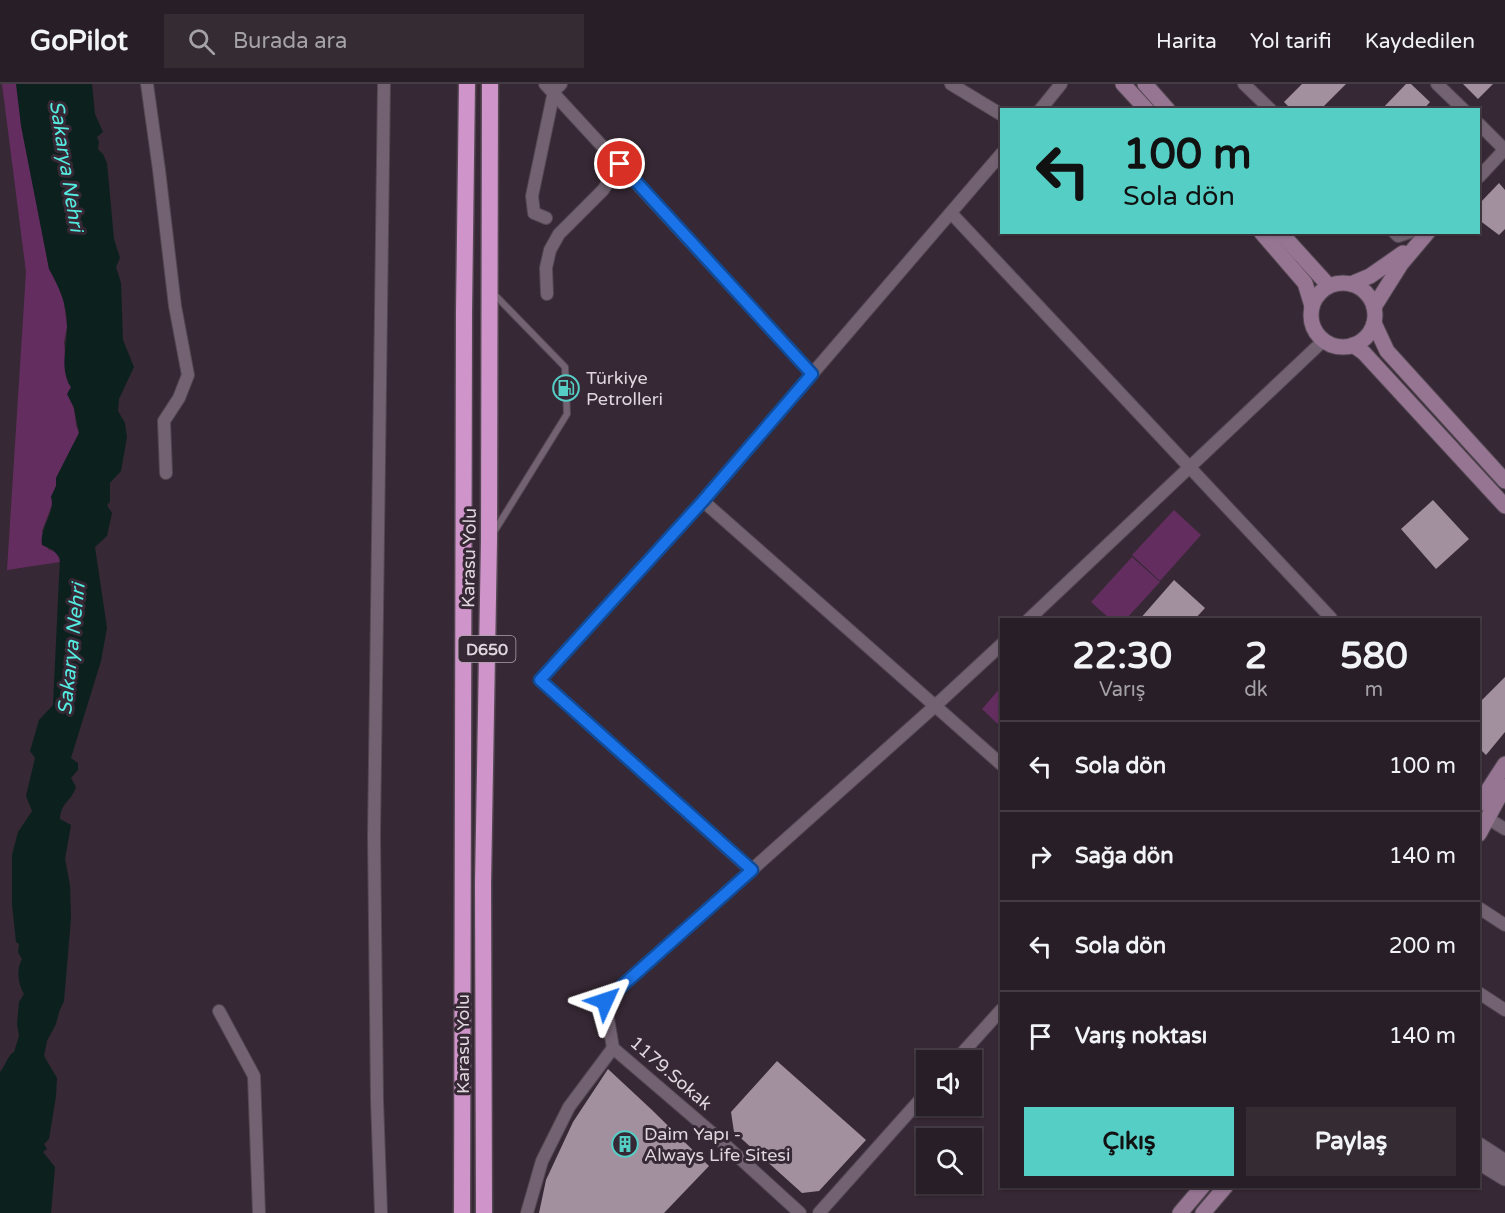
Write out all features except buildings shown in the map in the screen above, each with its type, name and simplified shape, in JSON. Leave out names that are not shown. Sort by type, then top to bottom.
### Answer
[{"type":"highway","points":[[462,1213],[466,84]]},
{"type":"highway","name":"Karasu Yolu","points":[[484,1213],[483,884],[489,540],[490,84]]},
{"type":"main road","points":[[1123,84],[1144,108]]},
{"type":"main road","points":[[1151,86],[1167,108]]},
{"type":"main road","points":[[1263,234],[1305,283],[1312,306]]},
{"type":"main road","points":[[1282,234],[1329,286]]},
{"type":"main road","points":[[1351,284],[1370,276],[1396,259],[1425,234]]},
{"type":"main road","points":[[1425,234],[1401,264],[1374,315],[1366,337],[1353,345],[1339,347],[1323,341],[1314,329],[1311,320],[1315,298],[1329,286],[1351,284],[1365,291],[1374,315],[1387,351],[1505,481]]},
{"type":"main road","points":[[1353,345],[1364,353],[1505,506]]},
{"type":"main road","points":[[1480,802],[1505,765]]},
{"type":"main road","points":[[1480,832],[1505,786]]},
{"type":"main road","points":[[1180,1213],[1201,1188]]},
{"type":"main road","points":[[1203,1213],[1224,1188]]},
{"type":"street","points":[[147,84],[175,306],[188,375],[179,398],[164,421],[166,473]]},
{"type":"street","points":[[381,1213],[377,1100],[374,836],[384,84]]},
{"type":"street","points":[[951,84],[1000,114]]},
{"type":"street","points":[[1042,108],[1061,84]]},
{"type":"street","points":[[1244,84],[1269,108]]},
{"type":"street","points":[[1437,84],[1462,108]]},
{"type":"street","points":[[553,86],[620,164],[812,374]]},
{"type":"street","points":[[546,218],[534,213],[532,195],[553,86]]},
{"type":"street","points":[[1480,125],[1505,149],[1480,176]]},
{"type":"street","points":[[752,870],[540,680],[703,501],[1000,155]]},
{"type":"street","points":[[547,294],[546,268],[550,250],[559,234],[603,190],[620,164]]},
{"type":"street","points":[[951,213],[1331,618]]},
{"type":"street","points":[[1030,618],[1323,341]]},
{"type":"street","points":[[703,501],[1000,763]]},
{"type":"street","points":[[613,1048],[605,1001],[1000,646]]},
{"type":"street","points":[[1487,819],[1505,829]]},
{"type":"street","points":[[1480,909],[1505,925]]},
{"type":"street","points":[[1480,994],[1505,1010]]},
{"type":"street","points":[[219,1011],[254,1076],[259,1213]]},
{"type":"street","points":[[965,1050],[1000,1011]]},
{"type":"street","name":"1179.Sokak","points":[[527,1213],[542,1161],[569,1107],[613,1048],[711,1132],[800,1213]]},
{"type":"street","points":[[819,1213],[916,1104]]},
{"type":"street","points":[[1480,1146],[1505,1161]]},
{"type":"street","points":[[1480,1163],[1505,1178]]},
{"type":"lane","points":[[489,290],[566,367],[567,414],[489,540]]},
{"type":"shaded area","points":[[2,84],[17,84],[49,269],[61,289],[64,304],[67,327],[64,342],[68,383],[71,387],[79,433],[56,478],[56,486],[51,497],[53,502],[42,531],[48,549],[57,553],[60,562],[7,570],[26,272]]},
{"type":"shaded area","points":[[1174,510],[1201,535],[1160,581],[1132,555]]},
{"type":"shaded area","points":[[1132,557],[1160,582],[1127,618],[1109,618],[1091,602]]},
{"type":"shaded area","points":[[1000,688],[1000,726],[982,709]]},
{"type":"water","name":"Sakarya Nehri","points":[[16,84],[92,84],[95,114],[103,132],[97,137],[98,149],[107,163],[114,239],[120,258],[116,267],[121,283],[123,340],[134,367],[119,399],[118,411],[125,423],[127,437],[121,471],[110,483],[110,502],[107,505],[112,513],[107,536],[95,547],[107,628],[101,661],[71,758],[78,763],[78,770],[71,778],[76,787],[62,809],[60,819],[71,825],[65,859],[70,885],[71,918],[64,1001],[47,1041],[44,1056],[57,1078],[49,1139],[44,1144],[47,1149],[43,1152],[55,1167],[51,1213],[0,1213],[0,1072],[14,1052],[19,1036],[17,1024],[19,1002],[24,994],[18,977],[22,959],[18,952],[19,944],[16,942],[12,904],[12,855],[18,832],[32,811],[26,796],[35,758],[30,751],[39,720],[53,705],[60,558],[53,550],[42,545],[42,539],[51,508],[51,497],[56,486],[56,478],[79,433],[74,408],[67,394],[71,387],[64,365],[66,312],[49,269],[21,126]]},
{"type":"place","name":"Türkiye Petrolleri","points":[[566,388]]},
{"type":"place","name":"Daim Yapı - Always Life Sitesi","points":[[625,1144]]},
{"type":"route","points":[[605,1001],[752,870],[540,680],[703,501],[812,374],[620,164]]}]
